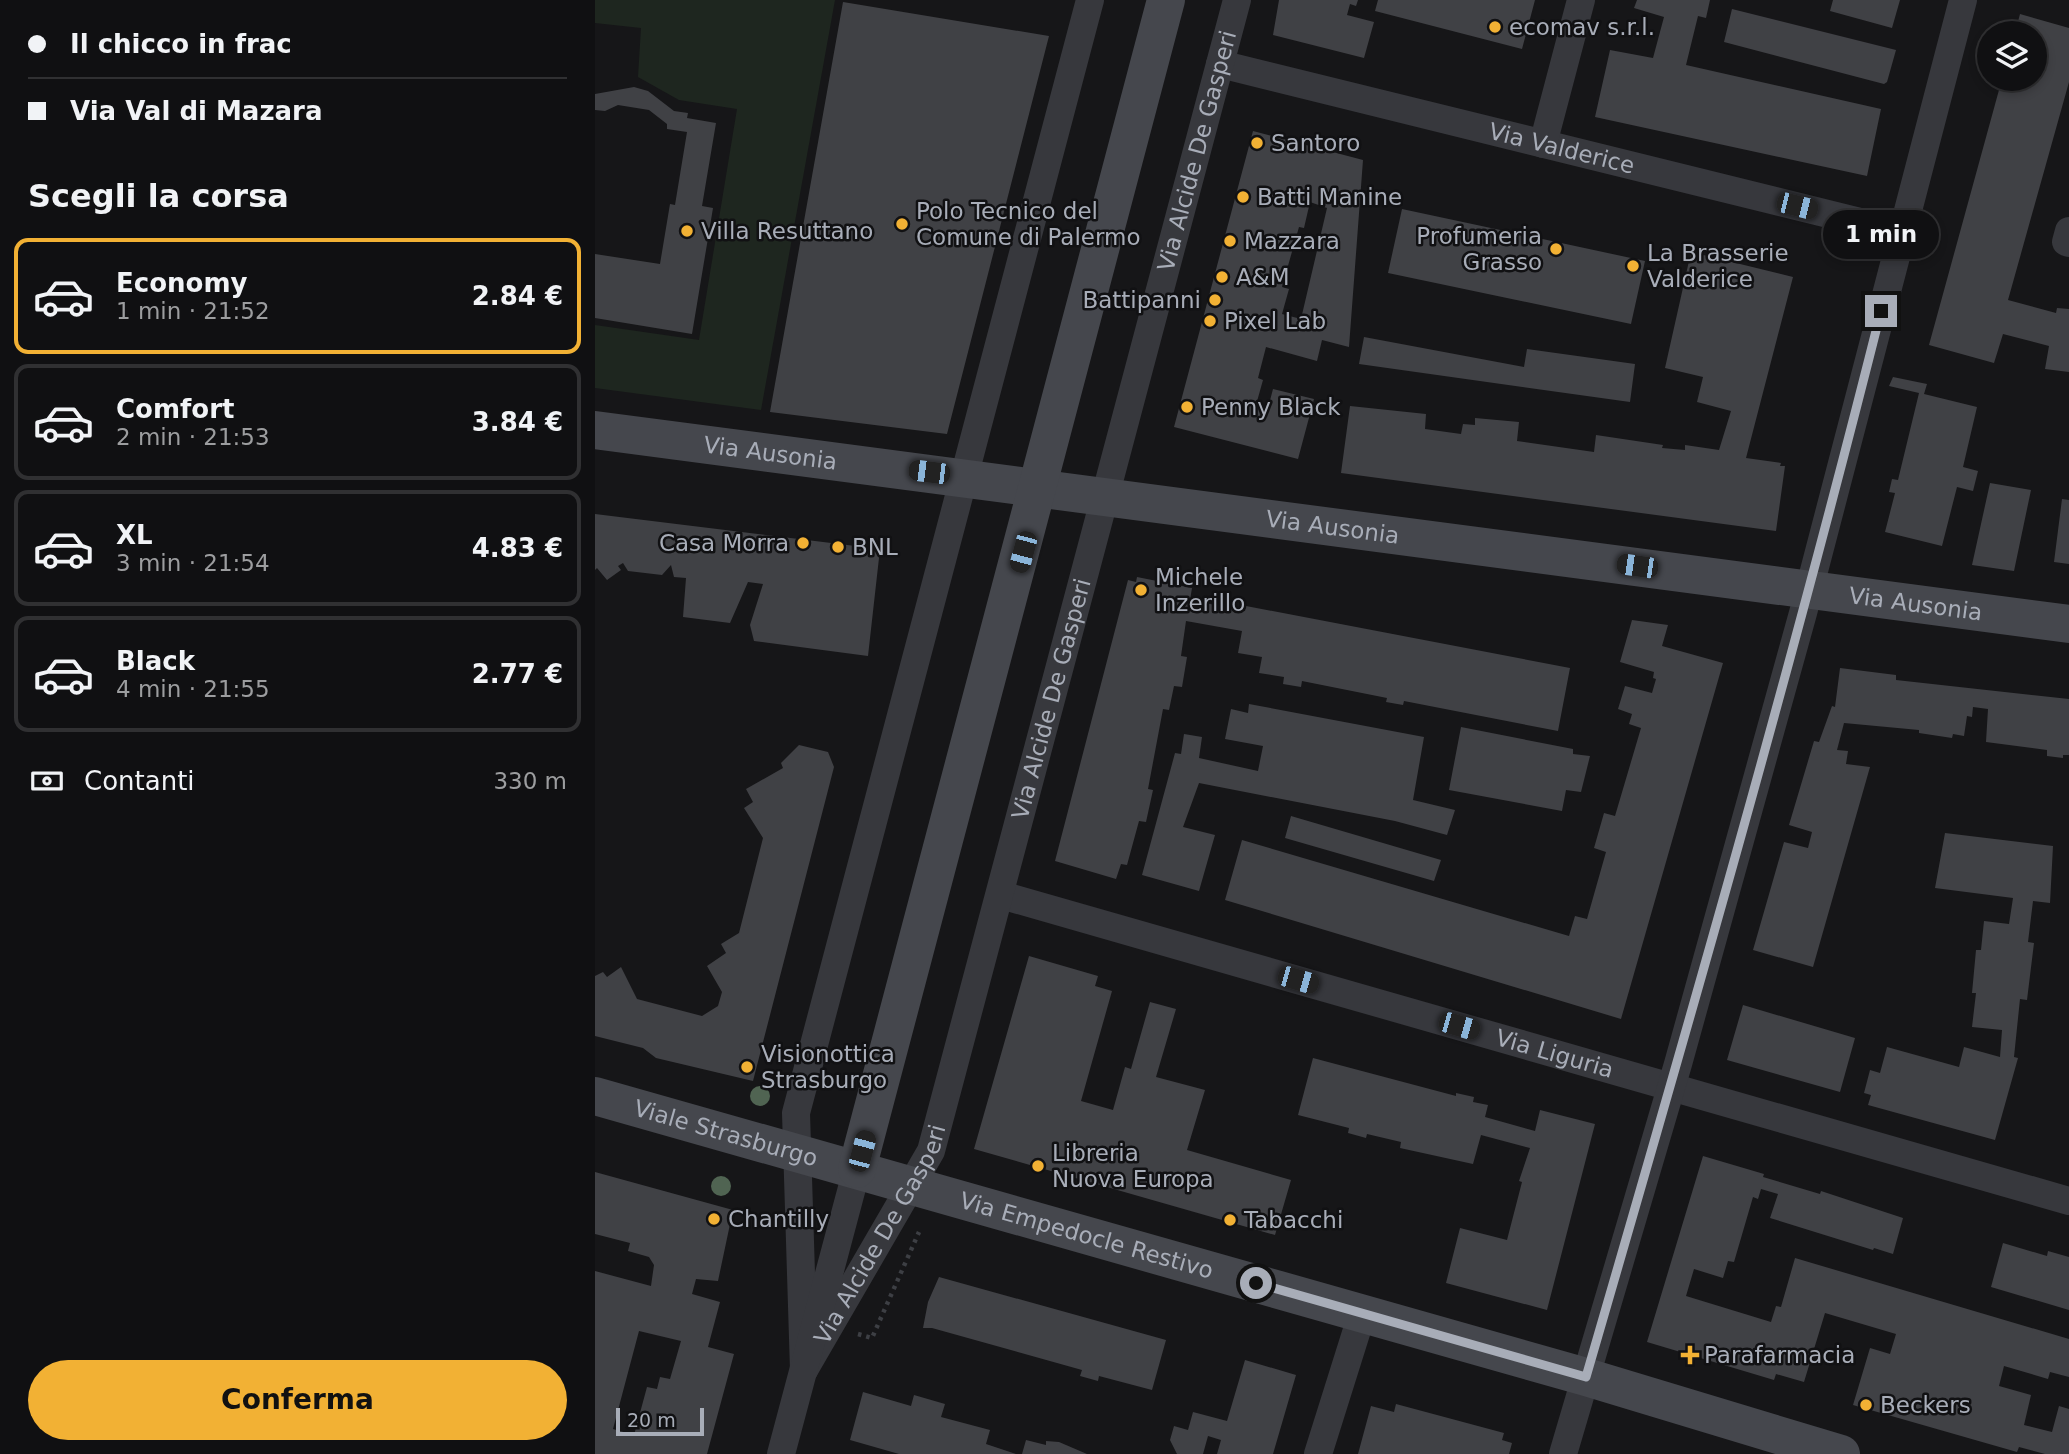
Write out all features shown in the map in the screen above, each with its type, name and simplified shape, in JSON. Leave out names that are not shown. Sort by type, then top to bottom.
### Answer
[{"type":"street","name":"Via Alcide De Gasperi","points":[[804,1370],[795,1152],[799,1102],[1090,0]]},
{"type":"street","name":"Via Alcide De Gasperi","points":[[790,1452],[804,1370],[1166,0]]},
{"type":"street","name":"Via Alcide De Gasperi","points":[[804,1370],[932,1151],[1237,0]]},
{"type":"street","points":[[1543,144],[1581,0]]},
{"type":"street","points":[[1563,1454],[1671,1086],[1809,589],[1963,0]]},
{"type":"street","name":"Via Valderice","points":[[1220,64],[1901,232]]},
{"type":"street","points":[[2069,231],[2066,242],[2069,243]]},
{"type":"street","name":"Via Ausonia","points":[[595,430],[2069,624]]},
{"type":"street","name":"Via Liguria","points":[[1001,895],[2069,1201]]},
{"type":"street","name":"Viale Strasburgo","points":[[595,1096],[857,1169]]},
{"type":"street","name":"Via Empedocle Restivo","points":[[857,1169],[1586,1377],[1842,1454]]},
{"type":"street","points":[[1318,1454],[1362,1314]]},
{"type":"shaded area","points":[[595,0],[835,0],[761,410],[595,388],[595,325],[699,340],[737,109],[679,100],[638,77],[641,28],[595,23]]},
{"type":"building","points":[[1279,0],[1358,0],[1356,6],[1350,4],[1347,15],[1374,22],[1364,58],[1273,35]]},
{"type":"building","points":[[1378,0],[1535,0],[1522,49],[1375,11]]},
{"type":"building","points":[[1637,0],[1710,0],[1706,18],[1698,16],[1686,65],[1881,109],[1867,176],[1595,117],[1610,50],[1653,58],[1664,17],[1634,8]]},
{"type":"building","points":[[1833,0],[1900,0],[1892,28],[1830,11]]},
{"type":"building","name":"Polo Tecnico del Comune di Palermo","points":[[843,2],[1049,36],[947,434],[770,412]]},
{"type":"building","points":[[1732,9],[1896,50],[1887,82],[1884,84],[1724,42]]},
{"type":"building","points":[[2020,14],[2044,21],[2018,21]]},
{"type":"building","points":[[2047,22],[2069,28],[2069,82],[2008,300],[2056,313],[2057,308],[2069,309],[2069,372],[2045,369],[2049,346],[2003,334],[1994,363],[1929,345],[1999,91],[2047,91]]},
{"type":"building","name":"Villa Resuttano","points":[[634,87],[648,91],[674,111],[688,113],[687,118],[716,123],[702,206],[713,208],[692,334],[595,318],[595,254],[660,264],[670,204],[675,205],[687,132],[667,129],[667,124],[649,110],[618,105],[605,111],[595,110],[595,94]]},
{"type":"building","points":[[1253,131],[1363,160],[1349,347],[1322,340],[1317,361],[1266,347],[1258,378],[1263,380],[1256,405],[1268,408],[1273,389],[1314,399],[1298,459],[1174,427]],"holes":[[[1310,202],[1327,208],[1301,319],[1282,314],[1289,289],[1282,287],[1299,227],[1304,228]]]},
{"type":"building","points":[[1402,209],[1645,261],[1631,324],[1388,273]]},
{"type":"building","points":[[1691,252],[1793,277],[1746,458],[1781,463],[1780,466],[1785,466],[1776,531],[1341,473],[1350,406],[1426,414],[1425,429],[1461,434],[1463,424],[1475,425],[1475,418],[1519,422],[1517,441],[1594,452],[1596,435],[1663,445],[1662,448],[1685,450],[1685,445],[1719,450],[1731,411],[1697,402],[1703,377],[1665,368]]},
{"type":"building","points":[[1364,337],[1524,367],[1527,349],[1635,364],[1630,402],[1359,364]]},
{"type":"building","points":[[1893,377],[1927,384],[1924,394],[1977,407],[1963,467],[1978,471],[1973,491],[1957,487],[1942,546],[1885,532],[1895,493],[1889,492],[1892,479],[1898,480],[1919,393],[1889,386]]},
{"type":"building","points":[[1990,483],[2031,490],[2014,571],[1972,565]]},
{"type":"building","points":[[2062,499],[2069,500],[2069,564],[2054,562]]},
{"type":"building","points":[[595,514],[880,549],[868,656],[754,641],[750,625],[763,584],[748,582],[730,623],[683,617],[686,578],[674,577],[671,565],[662,575],[628,571],[623,563],[618,566],[621,570],[607,580],[597,568],[595,570]]},
{"type":"building","points":[[1137,577],[1192,588],[1190,600],[1245,611],[1246,606],[1570,668],[1558,731],[1404,701],[1403,705],[1386,702],[1387,698],[1302,681],[1301,687],[1283,684],[1284,677],[1259,673],[1262,657],[1238,653],[1242,631],[1186,621],[1181,656],[1187,657],[1182,687],[1174,686],[1169,710],[1163,709],[1148,789],[1153,790],[1146,822],[1139,821],[1127,865],[1121,864],[1116,879],[1055,861],[1128,580],[1136,582]]},
{"type":"building","points":[[1632,620],[1668,625],[1662,646],[1723,663],[1621,1019],[1225,900],[1242,840],[1569,936],[1575,916],[1587,919],[1606,852],[1594,848],[1604,813],[1615,816],[1641,728],[1629,724],[1632,714],[1618,709],[1625,686],[1652,693],[1656,679],[1653,678],[1654,672],[1620,662]]},
{"type":"building","points":[[1840,668],[1896,675],[1896,680],[2069,699],[2069,755],[2063,755],[2063,758],[2047,756],[2047,750],[1986,742],[1988,709],[1973,707],[1972,717],[1967,716],[1964,736],[1953,734],[1952,738],[1919,733],[1919,730],[1844,723],[1837,750],[1848,751],[1846,764],[1870,767],[1813,967],[1753,950],[1784,842],[1808,848],[1812,832],[1789,825],[1814,741],[1819,742],[1832,706],[1835,707]]},
{"type":"building","points":[[1249,704],[1424,737],[1413,800],[1455,810],[1447,835],[1395,821],[1199,783],[1183,827],[1215,835],[1199,891],[1142,875],[1175,753],[1181,754],[1184,734],[1202,737],[1199,758],[1258,771],[1263,746],[1225,739],[1231,709],[1248,713]]},
{"type":"building","points":[[1461,727],[1573,749],[1573,754],[1590,756],[1581,792],[1566,790],[1562,811],[1449,790]]},
{"type":"building","points":[[799,745],[828,752],[834,767],[753,1081],[656,1058],[643,1048],[595,1036],[595,976],[603,972],[607,977],[621,967],[637,999],[702,1016],[718,1006],[722,992],[707,966],[726,953],[721,944],[739,933],[763,838],[744,808],[753,802],[746,789],[783,768],[781,763]]},
{"type":"building","points":[[1291,816],[1441,860],[1434,881],[1285,838]]},
{"type":"building","points":[[1945,833],[2053,846],[2050,903],[2033,901],[2028,942],[2034,943],[2027,1000],[2020,999],[2014,1057],[2018,1058],[1995,1140],[1868,1105],[1871,1095],[1864,1093],[1870,1070],[1880,1073],[1887,1047],[1959,1067],[1964,1047],[2000,1057],[2002,1030],[1972,1027],[1976,993],[1972,993],[1976,950],[1981,950],[1984,921],[2009,924],[2013,898],[1935,888]]},
{"type":"building","points":[[1029,956],[1098,976],[1095,986],[1112,991],[1081,1101],[1113,1110],[1125,1067],[1131,1069],[1150,1002],[1176,1009],[1156,1077],[1205,1090],[1187,1150],[1291,1180],[1275,1235],[974,1149]]},
{"type":"building","points":[[1743,1005],[1855,1038],[1840,1092],[1727,1060]]},
{"type":"building","points":[[1313,1058],[1456,1096],[1456,1093],[1474,1097],[1473,1102],[1488,1105],[1485,1117],[1535,1131],[1540,1110],[1595,1124],[1547,1310],[1446,1283],[1460,1228],[1507,1240],[1522,1182],[1519,1181],[1530,1148],[1481,1135],[1473,1164],[1400,1148],[1401,1142],[1367,1134],[1366,1138],[1348,1133],[1349,1128],[1298,1115]]},
{"type":"building","points":[[1703,1156],[1764,1174],[1763,1177],[1820,1194],[1821,1191],[1903,1218],[1893,1254],[1874,1248],[1873,1250],[1770,1218],[1778,1194],[1761,1189],[1758,1199],[1753,1197],[1734,1262],[1728,1261],[1723,1278],[1694,1269],[1686,1296],[1771,1322],[1776,1306],[1781,1307],[1795,1258],[2069,1339],[2069,1377],[2050,1372],[2048,1379],[2004,1366],[1999,1386],[2031,1395],[2024,1425],[2052,1432],[2059,1406],[2069,1409],[2069,1454],[2045,1454],[2019,1447],[2017,1452],[1853,1405],[1870,1348],[1890,1354],[1896,1334],[1825,1313],[1804,1382],[1776,1374],[1774,1380],[1647,1342]]},
{"type":"building","points":[[595,1172],[733,1210],[718,1281],[696,1279],[692,1294],[720,1302],[708,1347],[734,1354],[707,1454],[595,1454],[595,1271],[651,1286],[654,1265],[649,1257],[628,1251],[630,1243],[595,1234]],"holes":[[[639,1331],[681,1341],[670,1379],[660,1377],[657,1389],[647,1387],[634,1435],[613,1429]]]},
{"type":"building","points":[[2003,1243],[2047,1256],[2048,1251],[2069,1257],[2069,1310],[1991,1287]]},
{"type":"building","points":[[939,1277],[1166,1340],[1152,1390],[1099,1376],[1098,1381],[1080,1376],[1082,1370],[932,1328],[923,1328],[928,1302]]},
{"type":"building","points":[[1245,1360],[1296,1375],[1273,1454],[1217,1454],[1221,1440],[1208,1436],[1203,1454],[1177,1454],[1170,1440],[1174,1426],[1188,1430],[1193,1412],[1227,1421]]},
{"type":"building","points":[[863,1392],[911,1406],[914,1395],[945,1404],[941,1417],[990,1430],[986,1444],[1016,1454],[899,1454],[850,1440]]},
{"type":"building","points":[[1396,1404],[1504,1433],[1502,1440],[1512,1443],[1509,1454],[1358,1454],[1371,1406],[1394,1412]]},
{"type":"building","points":[[1026,1440],[1046,1445],[1046,1441],[1059,1442],[1087,1454],[1022,1454]]},
{"type":"place","name":"ecomav s.r.l.","points":[[1495,27]]},
{"type":"place","name":"Santoro","points":[[1257,143]]},
{"type":"place","name":"Batti Manine","points":[[1243,197]]},
{"type":"place","name":"Polo Tecnico del Comune di Palermo","points":[[902,224]]},
{"type":"place","name":"Villa Resuttano","points":[[687,231]]},
{"type":"place","name":"Mazzara","points":[[1230,241]]},
{"type":"place","name":"Profumeria Grasso","points":[[1556,249]]},
{"type":"place","name":"La Brasserie Valderice","points":[[1633,266]]},
{"type":"place","name":"A&M","points":[[1222,277]]},
{"type":"place","name":"Battipanni","points":[[1215,300]]},
{"type":"place","name":"Pixel Lab","points":[[1210,321]]},
{"type":"place","name":"Penny Black","points":[[1187,407]]},
{"type":"place","name":"Casa Morra","points":[[803,543]]},
{"type":"place","name":"BNL","points":[[838,547]]},
{"type":"place","name":"Michele Inzerillo","points":[[1141,590]]},
{"type":"place","name":"Visionottica Strasburgo","points":[[747,1067]]},
{"type":"place","name":"Libreria Nuova Europa","points":[[1038,1166]]},
{"type":"place","name":"Chantilly","points":[[714,1219]]},
{"type":"place","name":"Tabacchi","points":[[1230,1220]]},
{"type":"place","name":"Parafarmacia","points":[[1690,1355]]},
{"type":"place","name":"Beckers","points":[[1866,1405]]},
{"type":"route","points":[[1256,1283],[1586,1377],[1678,1064],[1803,613],[1881,311]]}]
